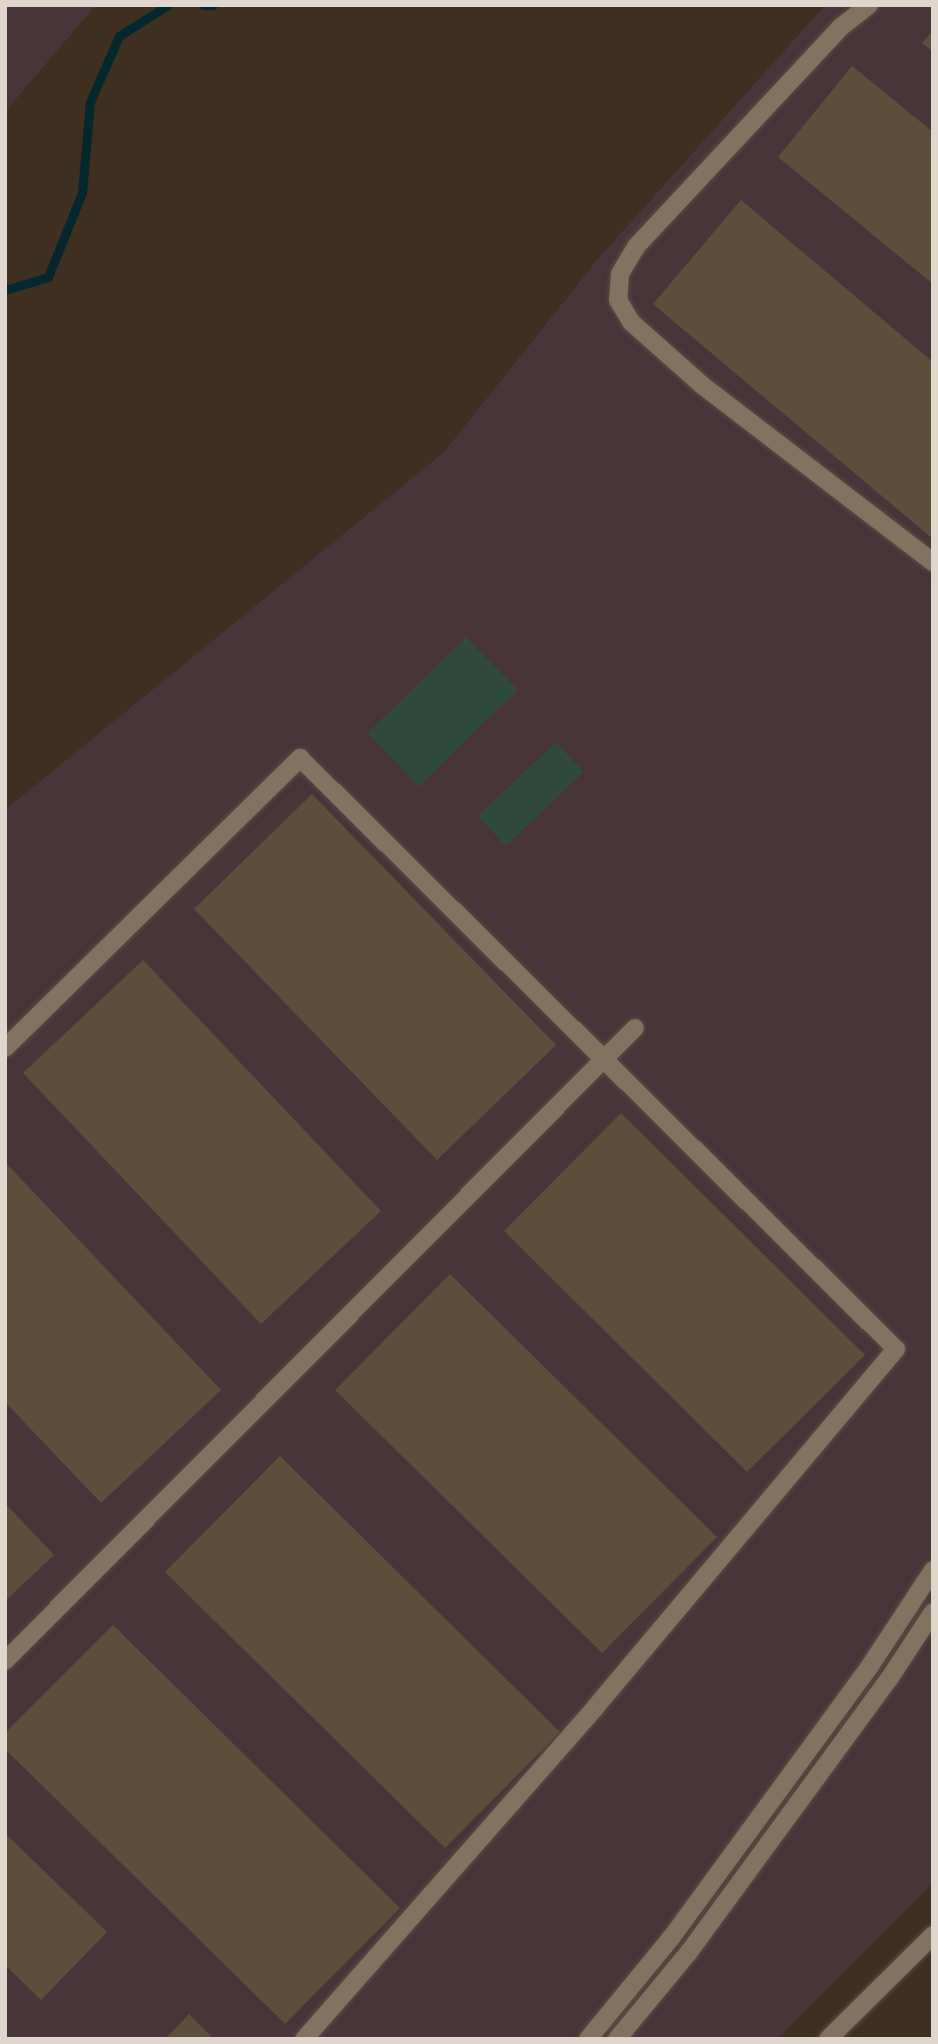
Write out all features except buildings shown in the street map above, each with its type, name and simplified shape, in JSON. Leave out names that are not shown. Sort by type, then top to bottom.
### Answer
[{"type":"street","points":[[869,5],[840,28],[636,247],[620,274],[618,300],[631,322],[702,385],[933,562]]},
{"type":"street","points":[[5,1048],[300,758],[896,1349],[595,1708],[304,2039]]},
{"type":"street","points":[[5,1661],[635,1028]]},
{"type":"street","points":[[588,2039],[679,1927],[870,1666],[933,1570]]},
{"type":"street","points":[[617,2039],[689,1952],[889,1679],[933,1612]]},
{"type":"street","points":[[828,2039],[933,1935]]},
{"type":"shaded area","points":[[5,5],[96,5],[5,112]]},
{"type":"shaded area","points":[[825,5],[933,5],[933,1883],[777,2039],[5,2039],[5,810],[444,452],[597,260]]},
{"type":"green space","points":[[466,637],[518,690],[419,787],[367,733]]},
{"type":"green space","points":[[556,742],[584,772],[506,846],[477,816]]},
{"type":"waterway","points":[[5,290],[48,277],[82,193],[90,102],[119,36],[168,5]]},
{"type":"waterway","points":[[203,5],[213,5]]}]
